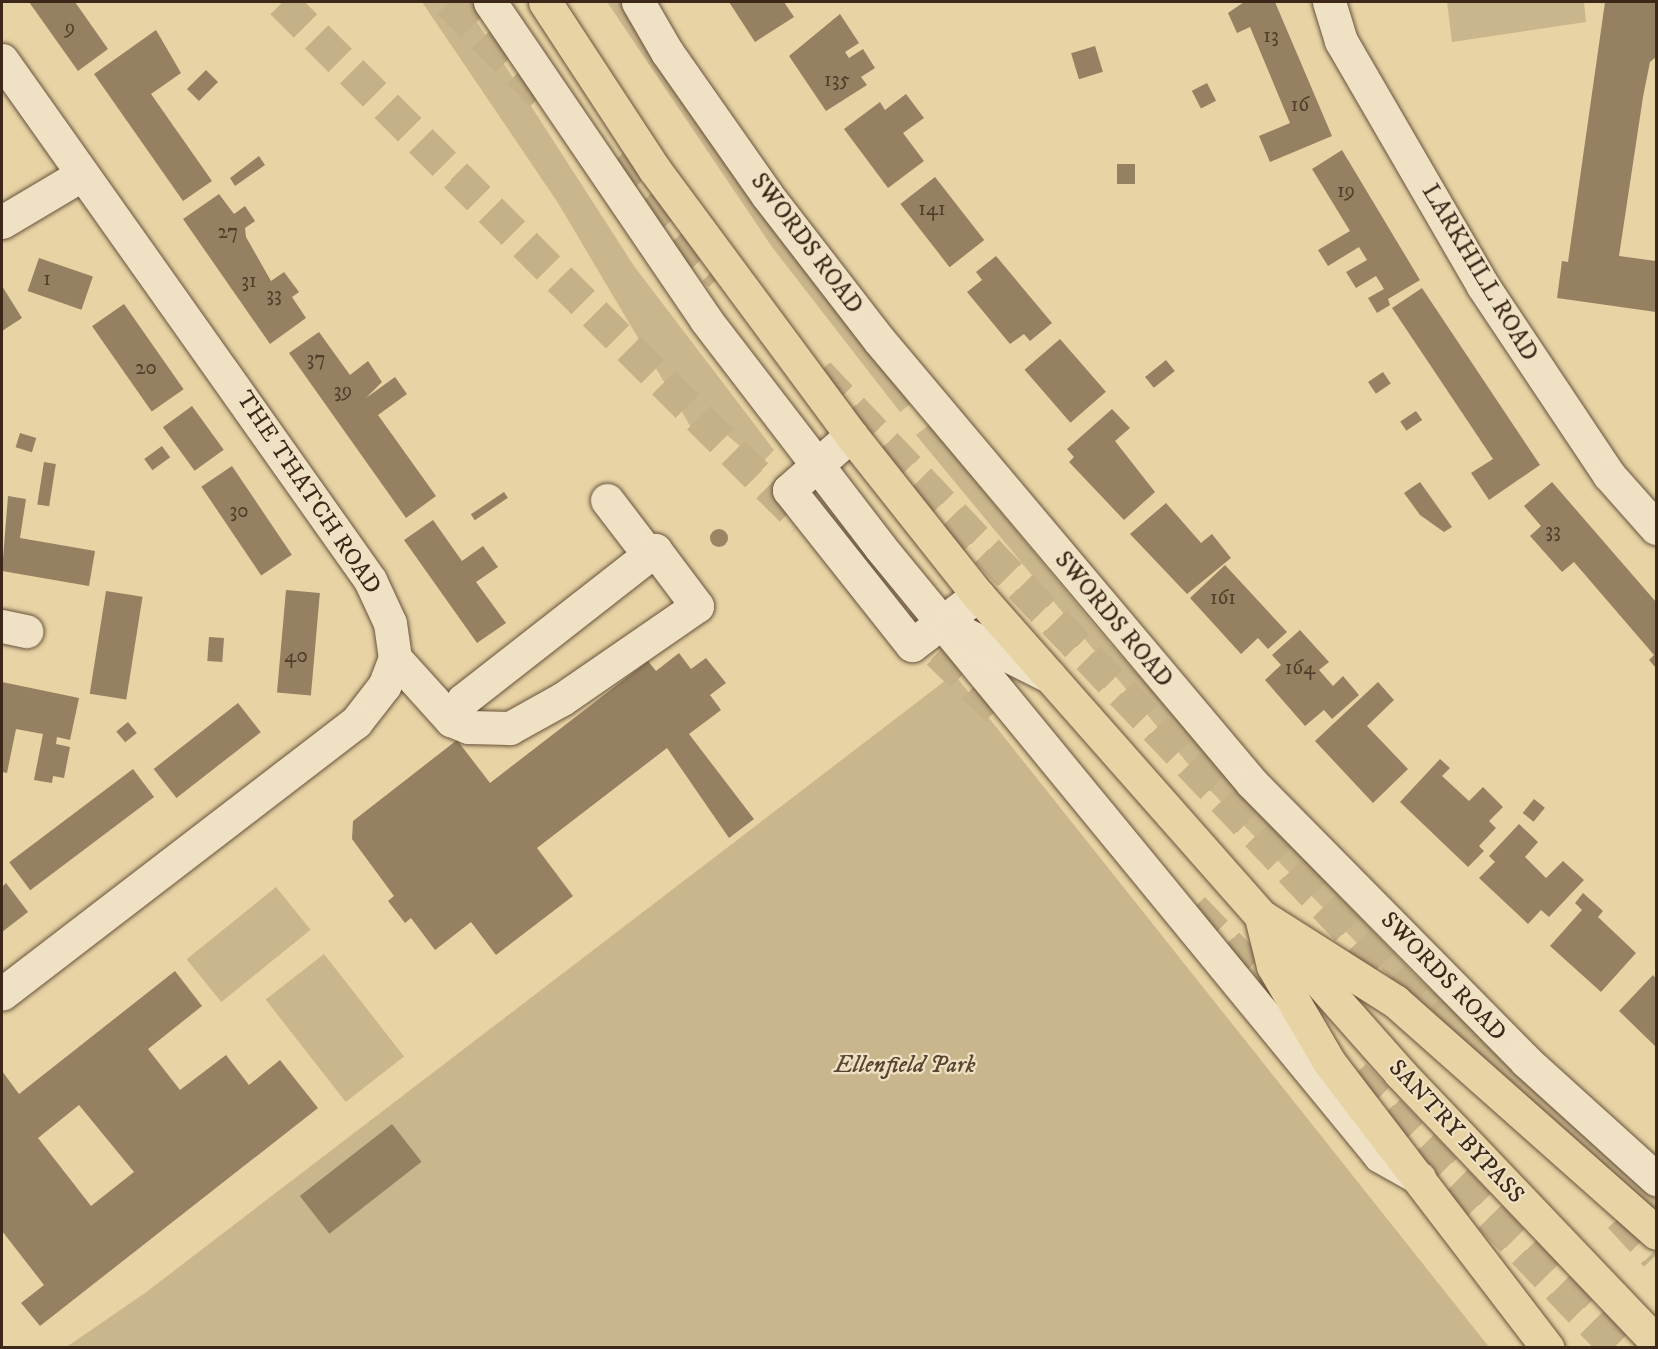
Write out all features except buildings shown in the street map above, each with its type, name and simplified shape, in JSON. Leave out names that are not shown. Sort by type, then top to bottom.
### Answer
[{"type":"main road","name":"SWORDS ROAD","points":[[545,2],[655,170],[851,435],[978,595],[1261,916],[1395,1000],[1656,1233]]},
{"type":"main road","name":"SWORDS ROAD","points":[[1261,916],[1273,966],[1329,1062],[1421,1178],[1548,1347]]},
{"type":"main road","name":"SANTRY BYPASS","points":[[1261,916],[1400,1073],[1656,1342]]},
{"type":"street","points":[[490,2],[706,320],[818,465]]},
{"type":"street","name":"SWORDS ROAD","points":[[638,2],[667,52],[768,195],[879,340],[1252,783],[1526,1061],[1656,1179]]},
{"type":"street","name":"LARKHILL ROAD","points":[[1329,2],[1341,41],[1483,286],[1609,475],[1656,528]]},
{"type":"street","name":"THE THATCH ROAD","points":[[2,60],[81,175],[251,405],[370,580],[390,623],[395,658],[384,686],[356,722],[2,994]]},
{"type":"street","points":[[2,222],[81,175]]},
{"type":"street","points":[[851,435],[789,490],[912,645],[978,595]]},
{"type":"street","points":[[607,500],[649,555]]},
{"type":"street","points":[[395,658],[451,720],[468,727],[510,728],[562,699],[698,606],[655,550],[463,700],[451,720]]},
{"type":"street","points":[[941,623],[1049,676]]},
{"type":"street","name":"SWORDS ROAD","points":[[941,623],[1380,1156],[1421,1178]]},
{"type":"green space","points":[[422,2],[464,2],[634,266],[774,450],[761,464],[715,425],[692,429],[558,203]]},
{"type":"green space","points":[[607,2],[625,2],[913,402],[900,412],[772,247]]},
{"type":"green space","points":[[1447,2],[1584,2],[1586,22],[1452,42]]},
{"type":"green space","points":[[929,425],[1097,629],[1252,804],[1415,975],[1656,1199],[1656,1214],[1403,991],[1208,788],[916,435]]},
{"type":"green space","name":"Ellenfield Park","points":[[954,674],[1489,1347],[65,1348],[145,1293]]},
{"type":"green space","points":[[276,887],[311,930],[221,1002],[187,959]]},
{"type":"green space","points":[[324,954],[404,1056],[346,1102],[266,1000]]},
{"type":"tunnel","points":[[282,2],[803,521]]},
{"type":"tunnel","points":[[449,2],[547,100]]},
{"type":"tunnel","points":[[611,164],[720,275]]},
{"type":"tunnel","points":[[818,373],[1430,1016]]},
{"type":"tunnel","points":[[903,618],[1006,718]]},
{"type":"tunnel","points":[[1193,908],[1293,1012]]},
{"type":"tunnel","points":[[1354,1075],[1617,1348]]},
{"type":"tunnel","points":[[1620,1216],[1656,1255]]}]
